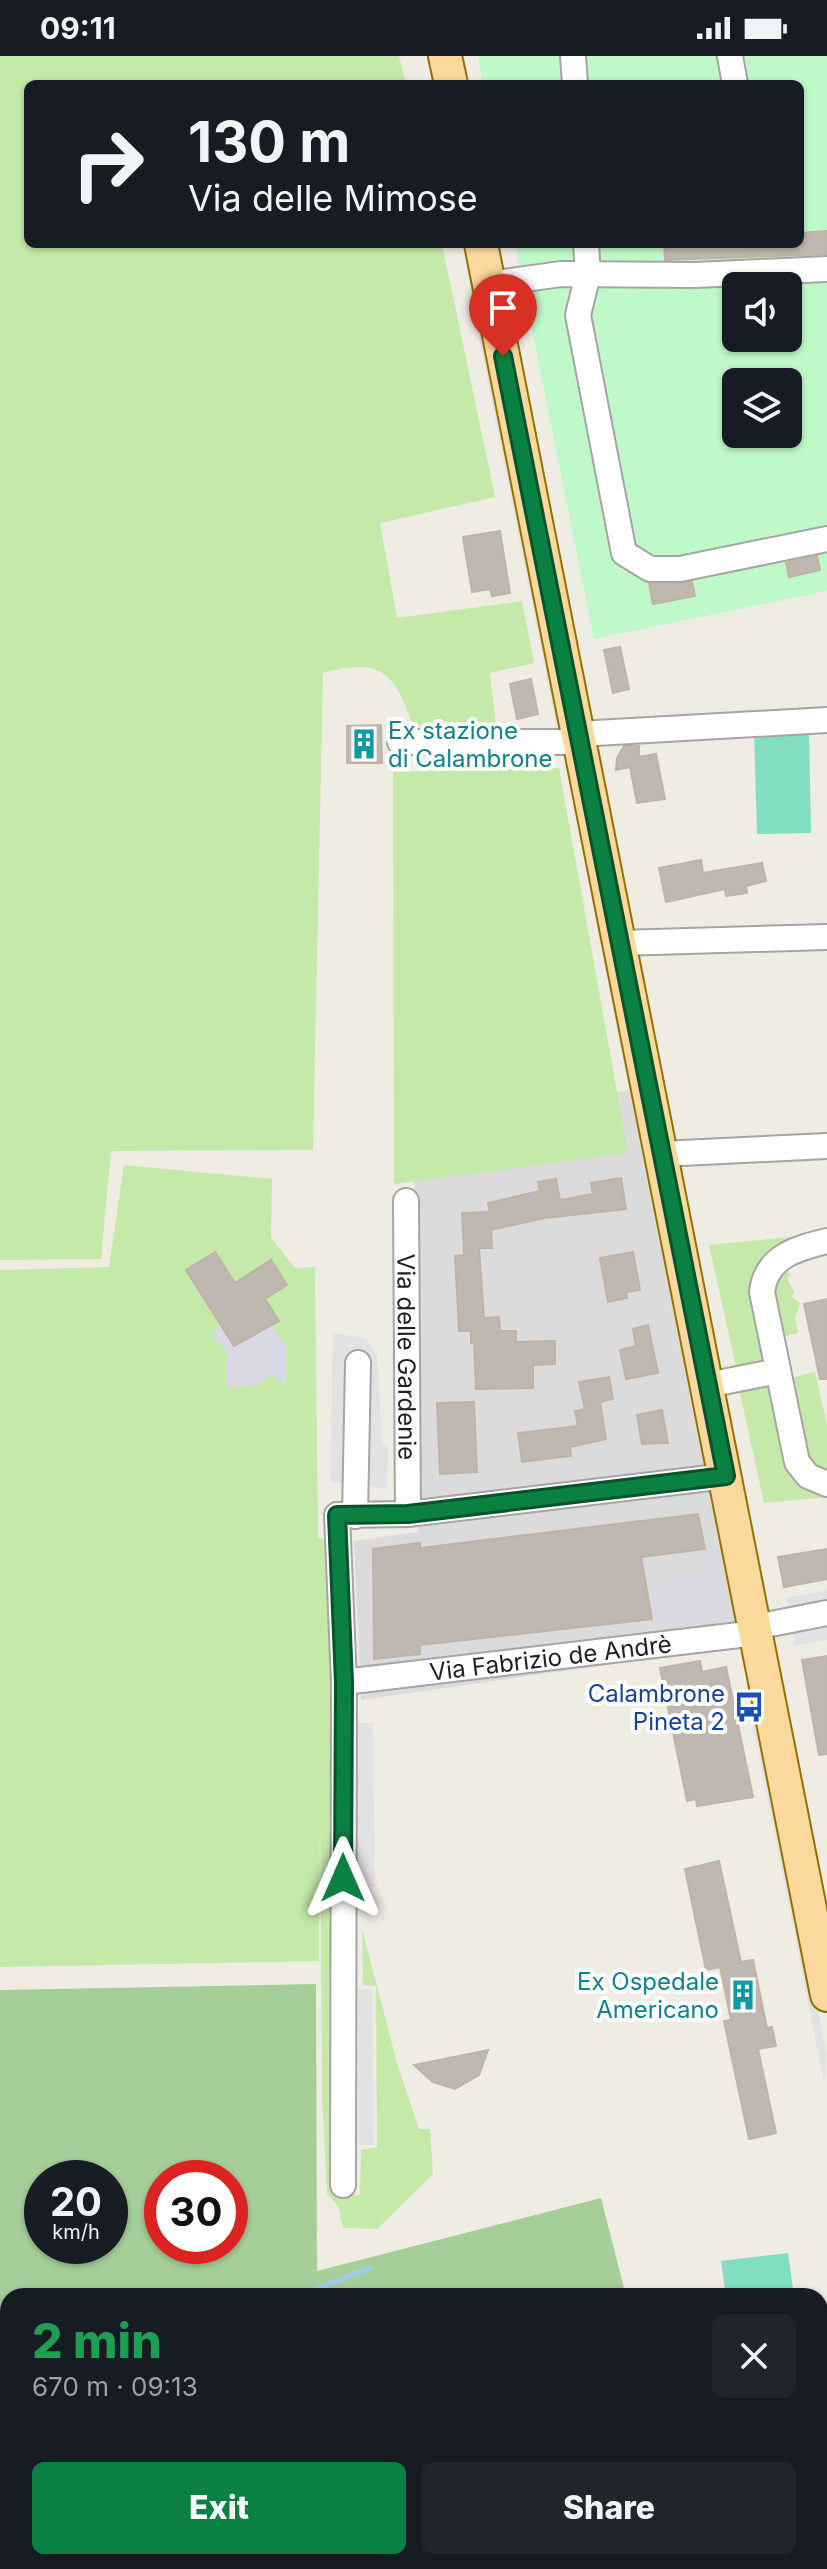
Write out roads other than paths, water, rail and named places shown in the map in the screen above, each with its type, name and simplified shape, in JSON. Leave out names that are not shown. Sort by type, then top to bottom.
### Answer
[{"type":"main road","points":[[445,56],[450,80]]},
{"type":"main road","points":[[482,248],[827,1995]]},
{"type":"street","points":[[573,56],[575,80]]},
{"type":"street","points":[[730,56],[734,80]]},
{"type":"street","points":[[586,248],[588,274],[578,315],[624,553],[650,569],[680,569],[827,539]]},
{"type":"street","points":[[489,284],[561,274],[695,275],[827,269]]},
{"type":"street","points":[[400,742],[578,738],[827,720]]},
{"type":"street","points":[[619,943],[827,937]]},
{"type":"street","points":[[661,1154],[827,1146]]},
{"type":"street","name":"Via delle Gardenie","points":[[406,1201],[408,1514]]},
{"type":"street","points":[[827,1241],[792,1250],[773,1264],[763,1280],[762,1292],[797,1462],[808,1476],[827,1484]]},
{"type":"street","points":[[343,2185],[346,1516],[358,1363]]},
{"type":"street","points":[[708,1385],[778,1371]]},
{"type":"street","points":[[346,1516],[408,1514],[726,1476]]},
{"type":"street","name":"Via Fabrizio de Andrè","points":[[344,1682],[755,1630],[827,1613]]},
{"type":"waterway","points":[[319,2288],[370,2268]]},
{"type":"place","name":"Ex stazione di Calambrone","points":[[364,744]]},
{"type":"place","name":"Calambrone Pineta 2","points":[[749,1707]]},
{"type":"place","name":"Ex Ospedale Americano","points":[[743,1995]]}]
